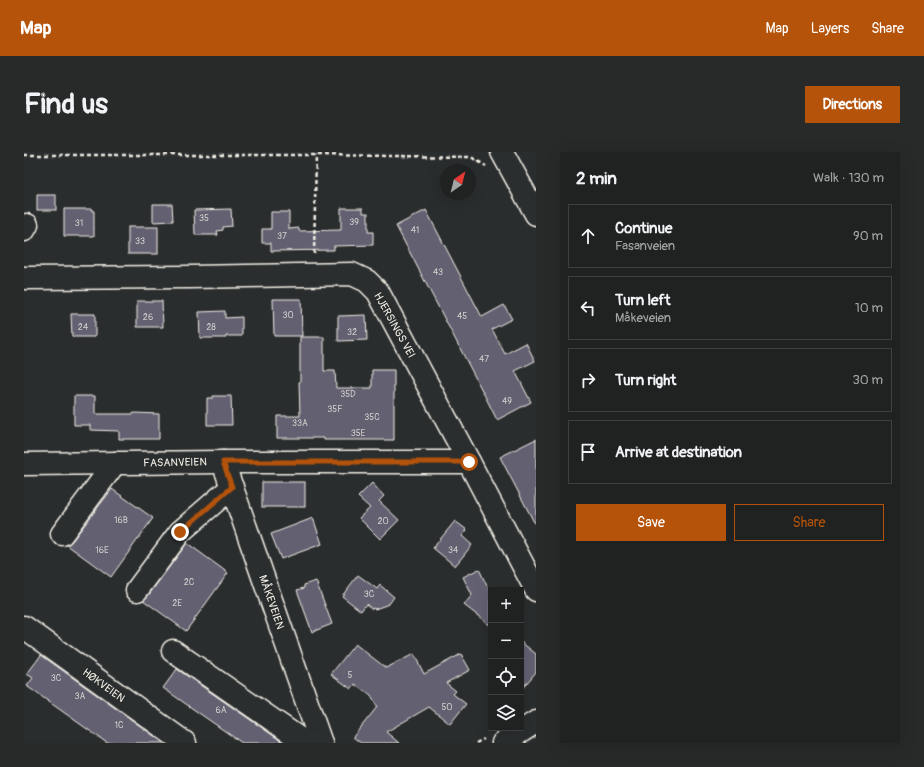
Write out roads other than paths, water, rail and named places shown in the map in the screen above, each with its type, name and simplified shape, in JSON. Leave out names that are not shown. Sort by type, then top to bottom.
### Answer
[{"type":"street","points":[[502,152],[536,214]]},
{"type":"street","name":"HJERSINGS VEI","points":[[24,278],[352,274],[368,281],[378,292],[536,590]]},
{"type":"street","name":"MÅKEVEIEN","points":[[223,462],[321,743]]},
{"type":"street","name":"FASANVEIEN","points":[[24,464],[469,462]]},
{"type":"street","points":[[62,534],[115,463]]},
{"type":"street","points":[[137,590],[180,532],[232,487]]},
{"type":"street","name":"HØKVEIEN","points":[[24,627],[185,743]]},
{"type":"street","points":[[173,651],[300,739],[321,743]]},
{"type":"street","points":[[503,743],[536,722]]}]
